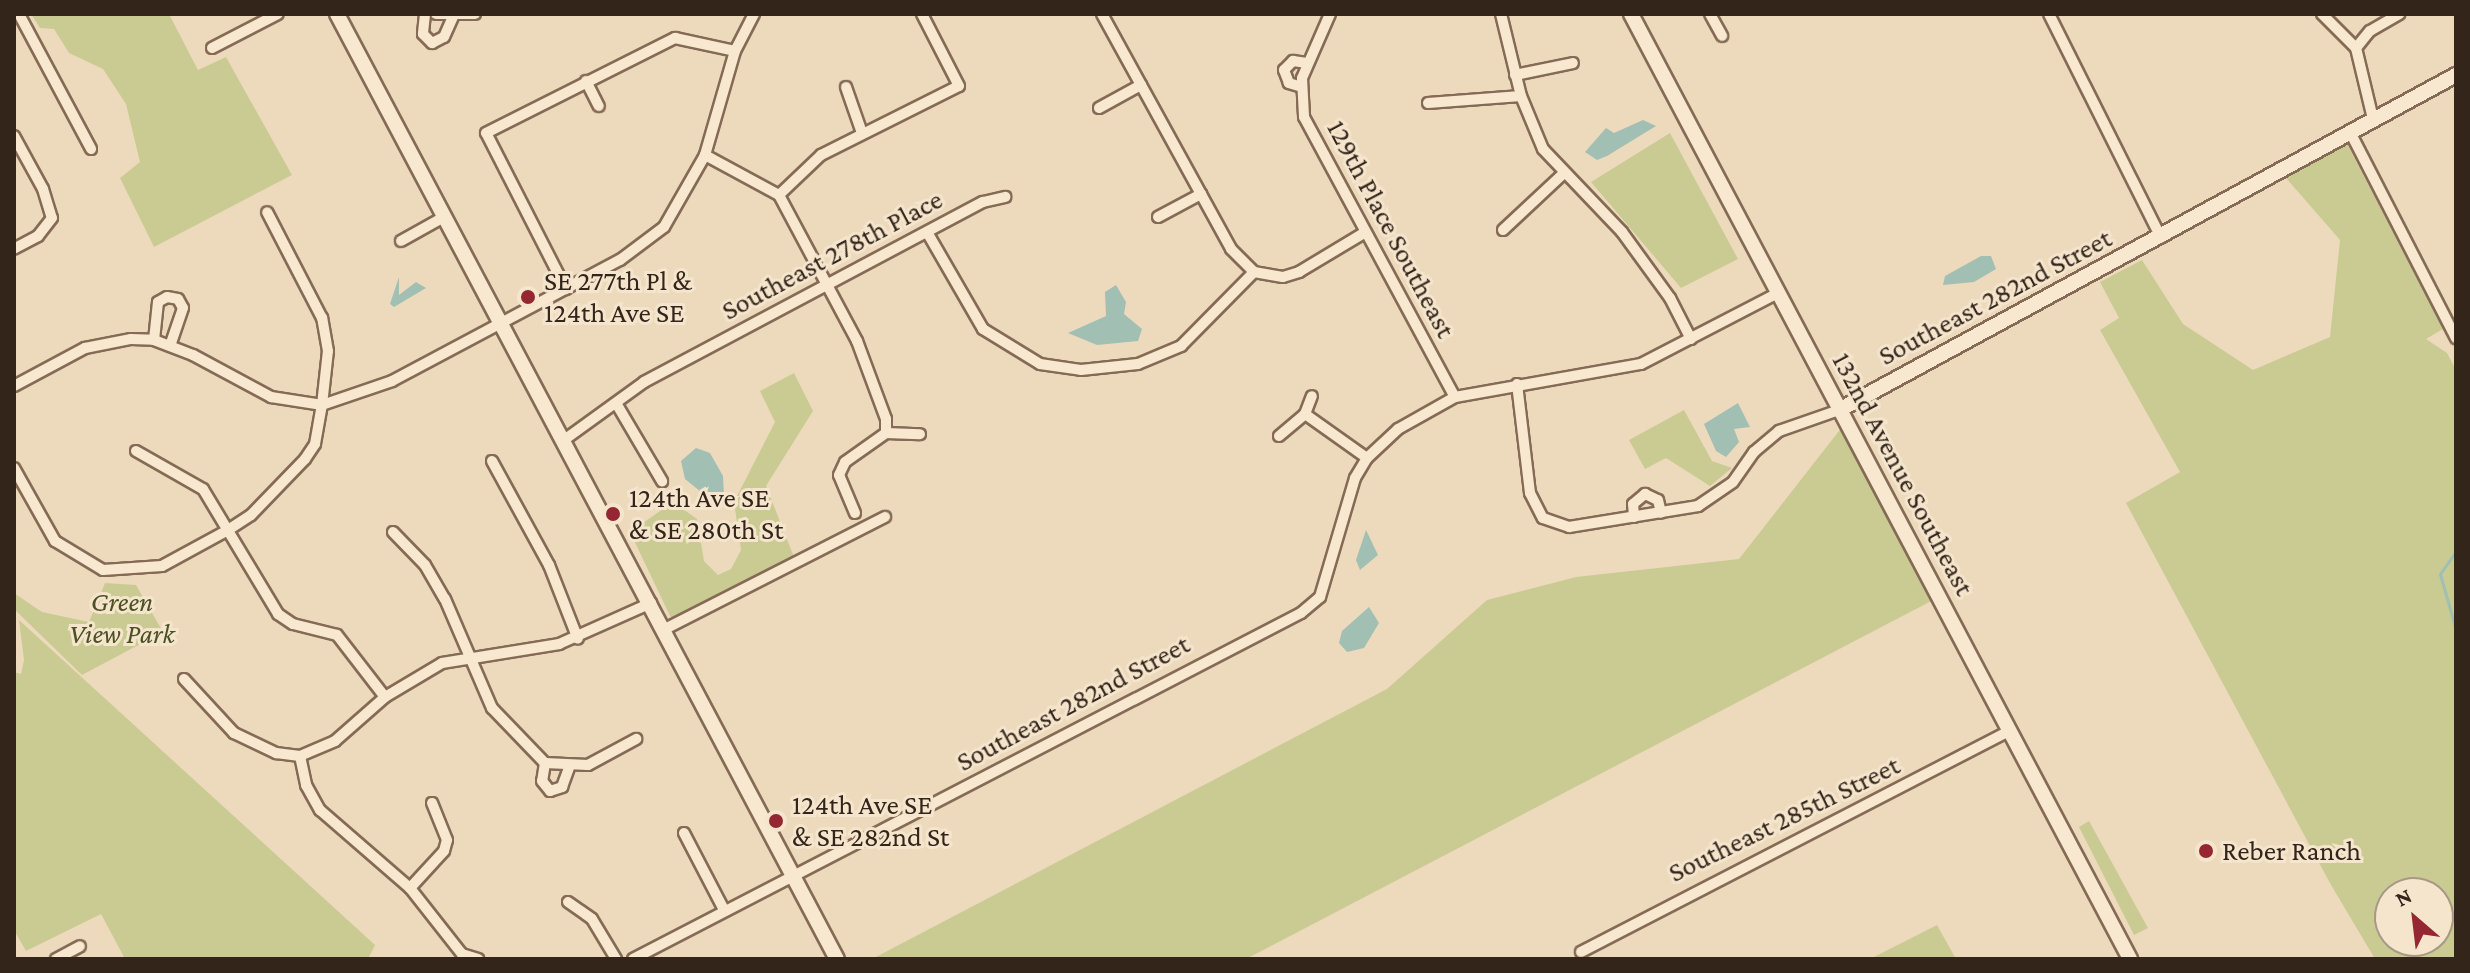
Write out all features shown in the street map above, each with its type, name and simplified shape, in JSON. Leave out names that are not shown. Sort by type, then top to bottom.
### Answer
[{"type":"street","points":[[19,14],[91,149]]},
{"type":"street","points":[[212,48],[278,14]]},
{"type":"street","points":[[337,14],[837,959]]},
{"type":"street","points":[[425,14],[423,34],[432,43],[444,37],[453,17]]},
{"type":"street","points":[[437,14],[453,17],[475,14]]},
{"type":"street","points":[[14,386],[85,348],[131,339],[154,340],[170,346],[271,397],[322,405],[367,393],[566,289],[644,245],[664,227],[705,155],[735,51],[754,14]]},
{"type":"street","points":[[779,195],[812,162],[862,133],[959,86],[922,14]]},
{"type":"street","points":[[1102,14],[1231,249],[1254,272],[1283,277],[1299,272],[1364,233]]},
{"type":"street","points":[[1302,83],[1307,63],[1330,14]]},
{"type":"street","points":[[1501,14],[1521,96],[1543,149],[1631,243],[1691,339]]},
{"type":"street","name":"132nd Avenue Southeast","points":[[1631,14],[2130,959]]},
{"type":"street","points":[[1710,14],[1722,36]]},
{"type":"street","points":[[2049,14],[2161,238]]},
{"type":"street","points":[[2322,14],[2356,48],[2373,119]]},
{"type":"street","points":[[2356,48],[2370,31],[2399,14]]},
{"type":"street","points":[[566,289],[486,133],[675,38],[735,51]]},
{"type":"street","name":"129th Place Southeast","points":[[1307,63],[1293,61],[1284,70],[1289,83],[1302,83],[1311,137],[1455,397]]},
{"type":"street","points":[[1515,75],[1573,63]]},
{"type":"street","name":"Southeast 282nd Street","points":[[1517,384],[1530,493],[1543,518],[1556,526],[1661,513],[1709,500],[1733,482],[1754,452],[1779,431],[1839,410],[2161,238],[2456,75]]},
{"type":"street","points":[[586,81],[599,106]]},
{"type":"street","points":[[1099,108],[1141,85]]},
{"type":"street","points":[[846,87],[862,133]]},
{"type":"street","points":[[1428,103],[1521,96]]},
{"type":"street","points":[[2350,132],[2456,338]]},
{"type":"street","points":[[14,136],[43,189],[52,218],[38,236],[14,249]]},
{"type":"street","points":[[705,155],[743,171],[779,195],[857,341],[886,419],[886,433]]},
{"type":"street","points":[[1503,230],[1564,173]]},
{"type":"street","points":[[1158,217],[1201,194]]},
{"type":"street","name":"Southeast 278th Place","points":[[564,440],[644,382],[983,202],[1005,197]]},
{"type":"street","points":[[14,468],[55,541],[85,563],[103,570],[146,571],[228,530],[251,515],[305,459],[315,444],[328,351],[322,318],[267,212]]},
{"type":"street","points":[[401,241],[444,217]]},
{"type":"street","points":[[927,232],[973,317],[999,342],[1040,364],[1113,369],[1181,346],[1254,272]]},
{"type":"street","points":[[1305,414],[1367,458],[1398,429],[1455,397],[1641,364],[1778,293]]},
{"type":"street","points":[[154,340],[158,302],[167,297],[178,299],[183,308],[170,346]]},
{"type":"street","points":[[1279,436],[1305,414],[1312,396]]},
{"type":"street","points":[[616,403],[662,481]]},
{"type":"street","points":[[855,513],[839,469],[886,433],[920,434]]},
{"type":"street","points":[[136,451],[193,481],[228,530],[278,614],[293,624],[337,635],[385,697]]},
{"type":"street","name":"Southeast 282nd Street","points":[[633,959],[1301,613],[1320,597],[1348,495],[1367,458]]},
{"type":"street","points":[[492,461],[549,565],[578,639]]},
{"type":"street","points":[[1634,517],[1633,504],[1645,494],[1658,500],[1661,513]]},
{"type":"street","points":[[665,629],[885,517]]},
{"type":"street","points":[[393,532],[425,565],[492,708],[545,763],[569,768],[607,757],[636,739]]},
{"type":"street","points":[[184,679],[234,733],[276,753],[300,756],[335,741],[385,697],[442,663],[578,639],[651,603]]},
{"type":"street","name":"Southeast 285th Street","points":[[1581,952],[2010,731]]},
{"type":"street","points":[[300,756],[306,785],[320,810],[410,888],[461,956],[478,959]]},
{"type":"street","points":[[545,763],[542,781],[550,791],[562,787],[569,768]]},
{"type":"street","points":[[410,888],[444,851],[447,840],[432,803]]},
{"type":"street","points":[[684,833],[724,910]]},
{"type":"street","points":[[568,902],[592,919],[616,959]]},
{"type":"street","points":[[56,959],[80,946]]},
{"type":"green space","points":[[31,14],[169,14],[198,70],[226,57],[292,175],[154,247],[120,178],[140,162],[126,104],[103,69],[69,53],[54,29],[40,28]]},
{"type":"green space","points":[[1670,133],[1738,259],[1681,288],[1591,182]]},
{"type":"green space","points":[[2346,142],[2443,329],[2426,339],[2447,353],[2456,370],[2456,959],[2375,959],[2331,885],[2126,503],[2180,472],[2100,330],[2119,318],[2100,282],[2142,260],[2183,324],[2253,370],[2330,337],[2340,240],[2286,178]]},
{"type":"green space","points":[[794,373],[813,411],[766,486],[794,557],[671,618],[630,532],[673,502],[697,519],[704,561],[718,575],[731,569],[741,550],[734,502],[775,422],[760,391]]},
{"type":"green space","points":[[1684,410],[1712,461],[1732,468],[1710,486],[1666,458],[1645,469],[1629,440]]},
{"type":"green space","points":[[1846,422],[1939,597],[1246,959],[872,959],[1387,689],[1487,600],[1576,577],[1739,559]]},
{"type":"green space","name":"Green View Park","points":[[105,583],[136,585],[163,632],[82,675],[14,609],[14,593],[42,612],[89,622]]},
{"type":"green space","points":[[19,620],[375,945],[368,959],[125,959],[101,914],[26,951],[14,930],[14,672],[21,674],[24,660]]},
{"type":"green space","points":[[2089,821],[2148,928],[2134,935],[2079,827]]},
{"type":"green space","points":[[1937,925],[1956,959],[1870,959]]},
{"type":"shaded area","points":[[1643,120],[1656,126],[1597,160],[1585,152],[1606,128],[1614,133]]},
{"type":"shaded area","points":[[1981,256],[1991,256],[1996,269],[1974,282],[1943,285],[1945,276]]},
{"type":"shaded area","points":[[399,277],[399,295],[416,282],[426,288],[394,307],[390,304]]},
{"type":"shaded area","points":[[1116,285],[1126,302],[1124,314],[1142,329],[1138,341],[1097,345],[1068,333],[1106,316],[1105,292]]},
{"type":"shaded area","points":[[1738,403],[1750,427],[1734,429],[1739,442],[1726,457],[1716,451],[1704,424]]},
{"type":"shaded area","points":[[696,448],[710,453],[723,476],[724,496],[717,505],[685,479],[681,461]]},
{"type":"shaded area","points":[[1366,530],[1378,555],[1360,570],[1356,560]]},
{"type":"shaded area","points":[[1369,607],[1379,623],[1364,648],[1347,652],[1339,643],[1342,631]]},
{"type":"waterway","points":[[2456,551],[2440,574],[2456,630]]},
{"type":"place","name":"SE 277th Pl & 124th Ave SE","points":[[528,297]]},
{"type":"place","name":"124th Ave SE & SE 280th St","points":[[613,514]]},
{"type":"place","name":"124th Ave SE & SE 282nd St","points":[[776,821]]},
{"type":"place","name":"Reber Ranch","points":[[2206,851]]}]
